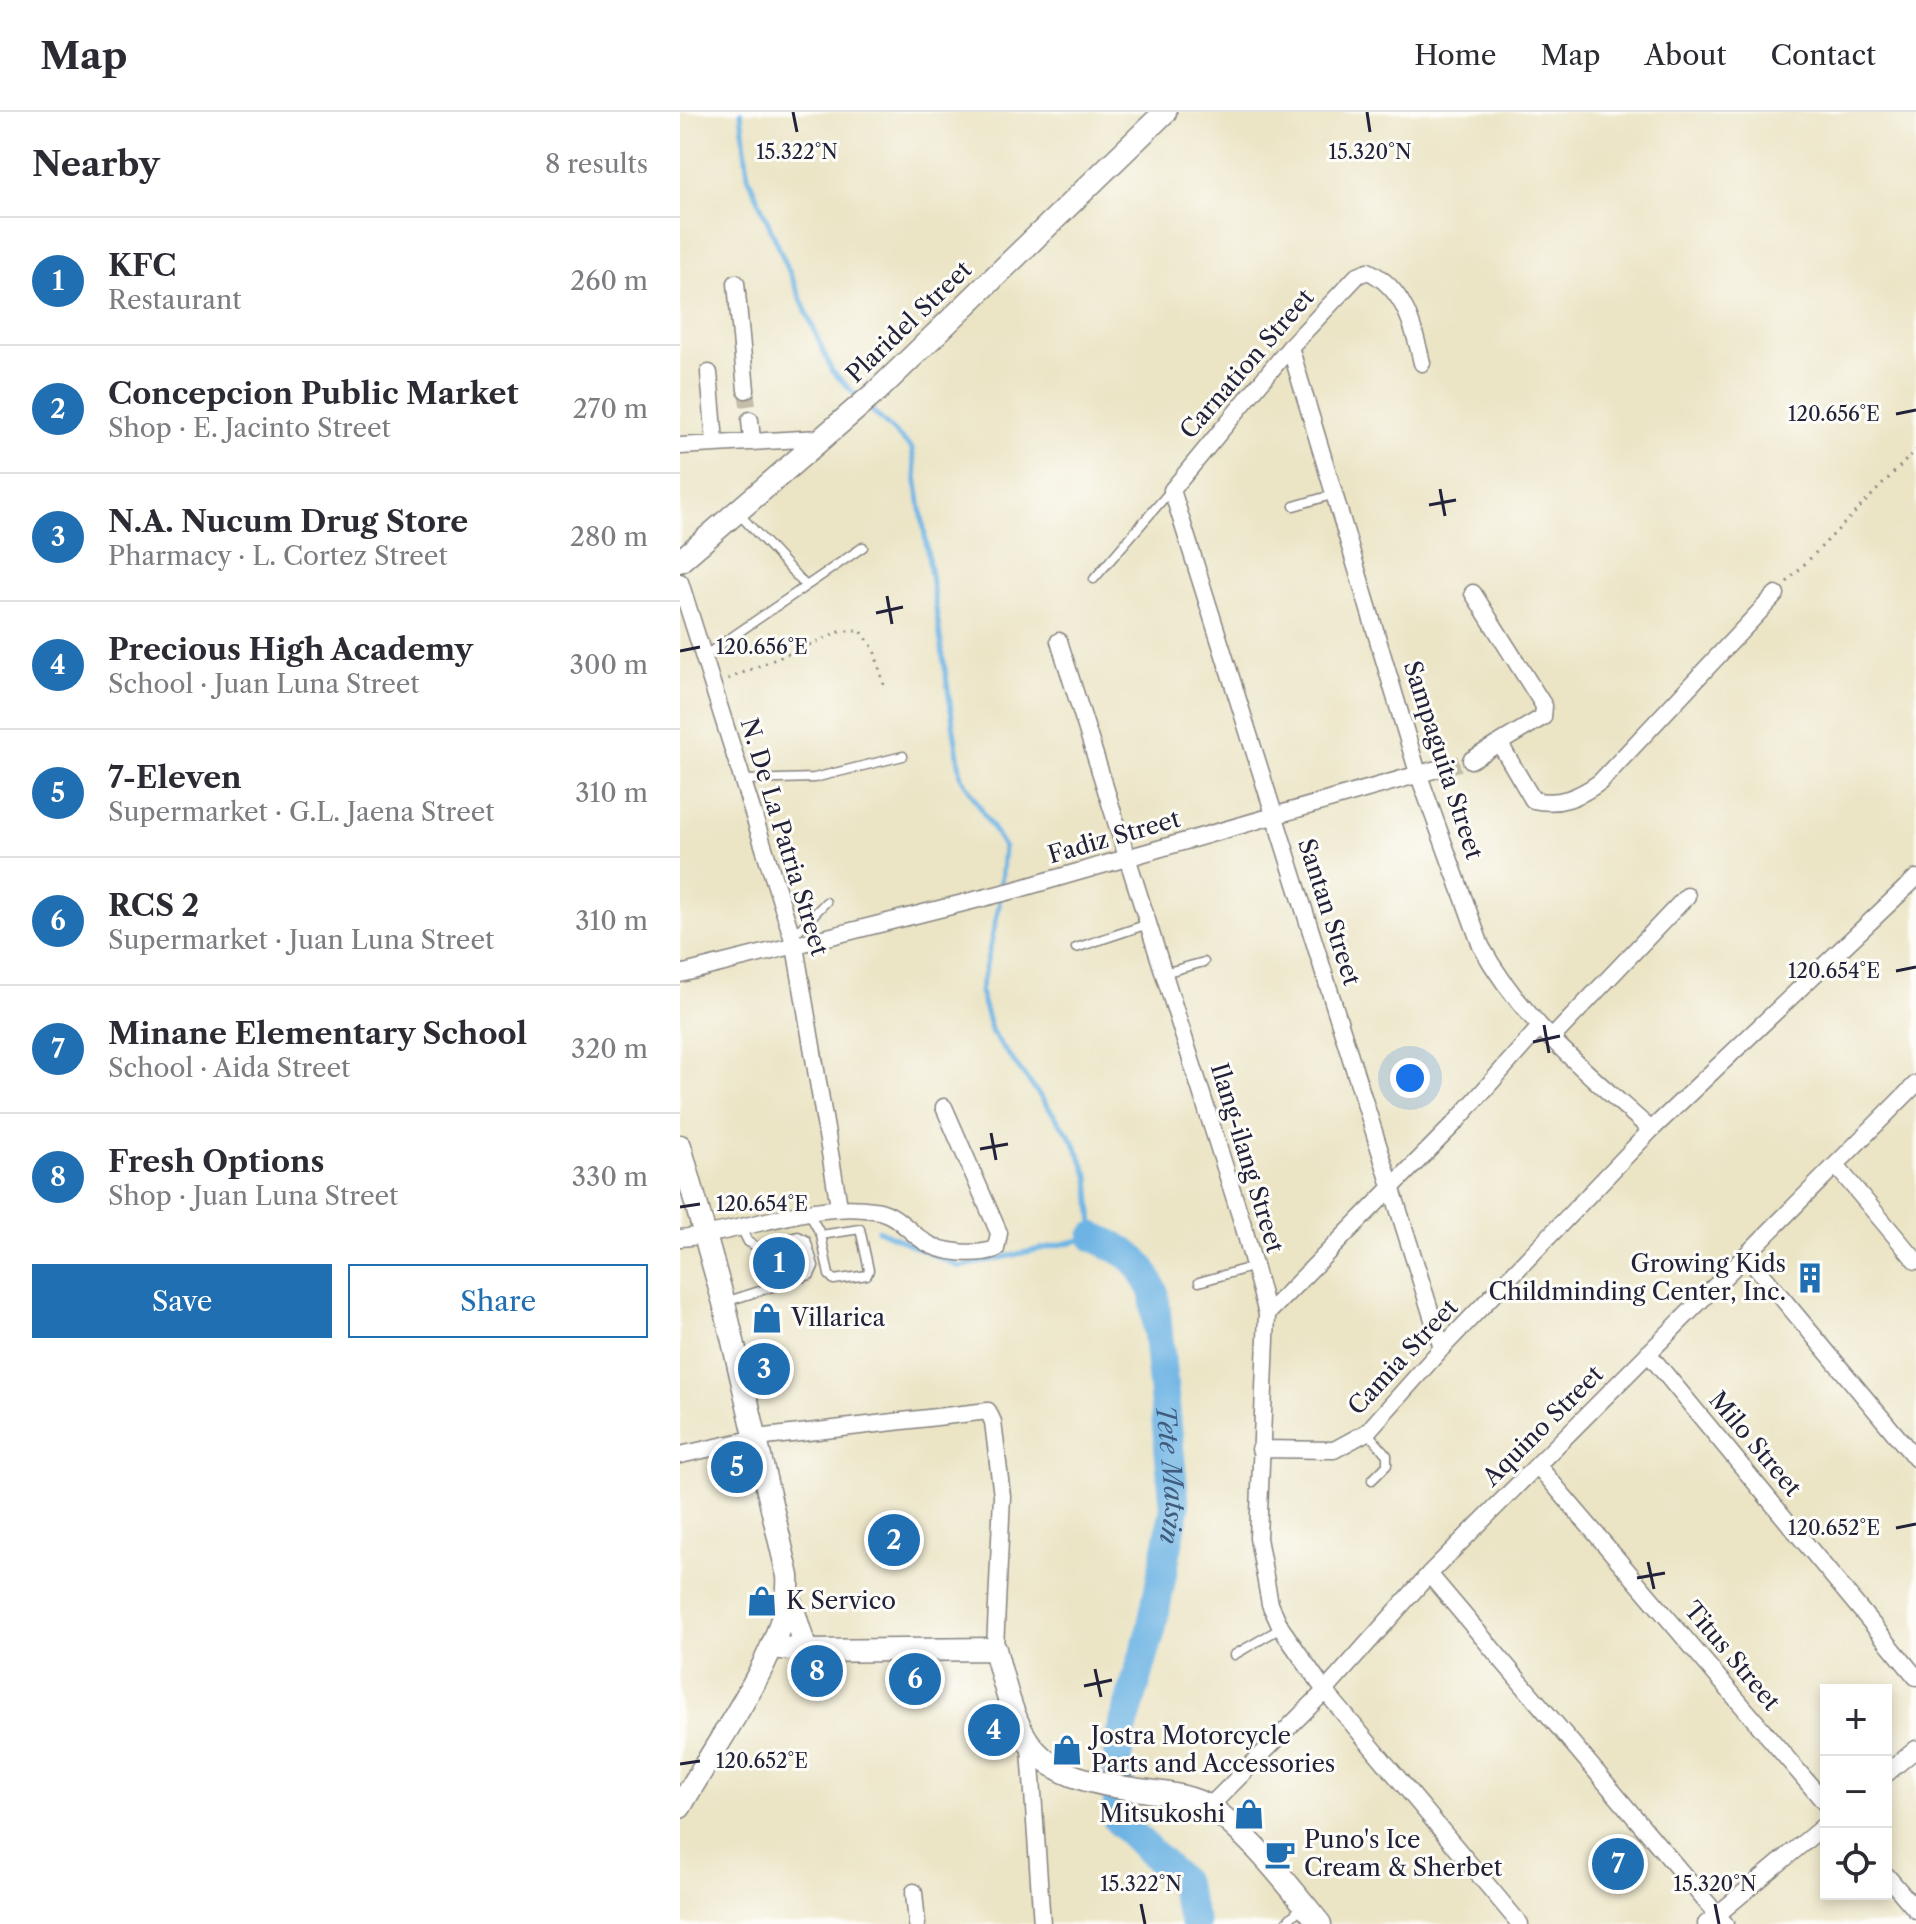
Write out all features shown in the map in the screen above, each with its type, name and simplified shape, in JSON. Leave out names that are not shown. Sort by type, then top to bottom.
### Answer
[{"type":"street","name":"Plaridel Street","points":[[680,561],[877,391],[1165,112]]},
{"type":"street","name":"Carnation Street","points":[[1172,490],[1290,347],[1358,275],[1368,271],[1379,276],[1409,312],[1422,363]]},
{"type":"street","points":[[736,283],[746,390]]},
{"type":"street","name":"Sampaguita Street","points":[[1290,347],[1418,773],[1481,946],[1495,971],[1545,1034],[1651,1130]]},
{"type":"street","points":[[709,373],[715,442]]},
{"type":"street","points":[[750,420],[752,440]]},
{"type":"street","points":[[680,446],[820,438]]},
{"type":"street","name":"Santan Street","points":[[1172,490],[1442,1348]]},
{"type":"street","name":"N. De La Patria Street","points":[[680,582],[794,942],[839,1206]]},
{"type":"street","points":[[1471,760],[1543,717],[1544,706],[1540,694],[1473,593]]},
{"type":"street","points":[[1500,744],[1533,800],[1550,804],[1580,796],[1600,782],[1776,594]]},
{"type":"street","name":"Ilang-ilang Street","points":[[1059,641],[1255,1266],[1267,1314],[1260,1449],[1259,1551],[1262,1577],[1281,1628],[1325,1691],[1520,1924]]},
{"type":"street","name":"Fadiz Street","points":[[680,974],[794,942],[1015,890],[1444,767]]},
{"type":"street","name":"Camia Street","points":[[1260,1449],[1334,1450],[1367,1432],[1442,1348],[1651,1130],[1916,878]]},
{"type":"street","points":[[1267,1314],[1687,896]]},
{"type":"street","name":"Aquino Street","points":[[1209,1807],[1325,1691],[1429,1574],[1837,1167],[1916,1084]]},
{"type":"street","points":[[680,1238],[742,1230],[839,1206],[878,1210],[898,1218],[936,1248],[984,1253],[996,1249],[999,1233],[944,1107]]},
{"type":"street","points":[[680,1146],[724,1303],[788,1576],[789,1596],[806,1651]]},
{"type":"street","points":[[1837,1167],[1916,1261]]},
{"type":"street","points":[[1747,1256],[1916,1459]]},
{"type":"street","name":"Milo Street","points":[[1648,1353],[1916,1677]]},
{"type":"street","points":[[680,1455],[757,1438],[988,1411],[993,1422],[1002,1496],[995,1649],[1010,1710],[1030,1749],[1042,1924]]},
{"type":"street","name":"Titus Street","points":[[1538,1466],[1820,1797]]},
{"type":"street","points":[[1429,1574],[1716,1921],[1821,1828]]},
{"type":"street","points":[[680,1807],[774,1647],[789,1596]]},
{"type":"street","points":[[774,1647],[806,1651],[995,1649]]},
{"type":"street","points":[[1030,1749],[1098,1784],[1174,1794],[1209,1807],[1236,1830],[1320,1924]]},
{"type":"street","points":[[1892,1769],[1916,1749]]},
{"type":"street","points":[[1892,1882],[1916,1910]]},
{"type":"street","points":[[914,1892],[917,1924]]},
{"type":"lane","name":"Carnation Street","points":[[1094,579],[1172,490]]},
{"type":"lane","points":[[1294,506],[1335,494]]},
{"type":"lane","points":[[736,511],[806,586]]},
{"type":"lane","points":[[704,656],[863,547]]},
{"type":"lane","points":[[743,780],[814,778],[903,756]]},
{"type":"lane","points":[[794,942],[826,902]]},
{"type":"lane","points":[[1076,948],[1148,924]]},
{"type":"lane","points":[[1164,973],[1204,962]]},
{"type":"lane","points":[[809,1213],[821,1235],[829,1275],[834,1280],[867,1275],[869,1270],[860,1229],[821,1235]]},
{"type":"lane","points":[[724,1303],[810,1275],[814,1266],[806,1240],[798,1236],[757,1247],[748,1242],[742,1230]]},
{"type":"lane","points":[[1199,1282],[1255,1266]]},
{"type":"lane","points":[[1367,1432],[1387,1455],[1387,1465],[1372,1480]]},
{"type":"lane","points":[[1234,1655],[1281,1628]]},
{"type":"lane","points":[[1284,1924],[1304,1905]]},
{"type":"path","points":[[1776,594],[1916,450]]},
{"type":"path","points":[[714,685],[842,631],[861,631],[874,649],[885,689]]},
{"type":"waterway","points":[[741,112],[748,176],[832,371],[859,398]]},
{"type":"waterway","points":[[869,408],[912,449],[961,776],[1004,847],[999,906],[980,992],[992,1033],[1073,1140],[1089,1177],[1094,1237],[960,1267],[878,1230]]},
{"type":"waterway","name":"Tete Matsin","points":[[1094,1237],[1132,1257],[1144,1271],[1154,1293],[1175,1508],[1151,1630],[1118,1744],[1118,1820],[1182,1883],[1195,1924]]},
{"type":"tunnel","points":[[746,390],[750,420]]},
{"type":"tunnel","points":[[1444,767],[1471,760]]},
{"type":"place","name":"KFC","points":[[779,1263]]},
{"type":"place","name":"Growing Kids Childminding Center, Inc.","points":[[1810,1278]]},
{"type":"place","name":"Villarica","points":[[767,1318]]},
{"type":"place","name":"N.A. Nucum Drug Store","points":[[764,1369]]},
{"type":"place","name":"7-Eleven","points":[[737,1467]]},
{"type":"place","name":"Concepcion Public Market","points":[[894,1540]]},
{"type":"place","name":"K Servico","points":[[762,1601]]},
{"type":"place","name":"Fresh Options","points":[[817,1671]]},
{"type":"place","name":"RCS 2","points":[[915,1679]]},
{"type":"place","name":"Precious High Academy","points":[[994,1730]]},
{"type":"place","name":"Jostra Motorcycle Parts and Accessories","points":[[1067,1750]]},
{"type":"place","name":"Mitsukoshi","points":[[1249,1814]]},
{"type":"place","name":"Puno's Ice Cream & Sherbet","points":[[1280,1854]]},
{"type":"place","name":"Minane Elementary School","points":[[1618,1864]]}]
